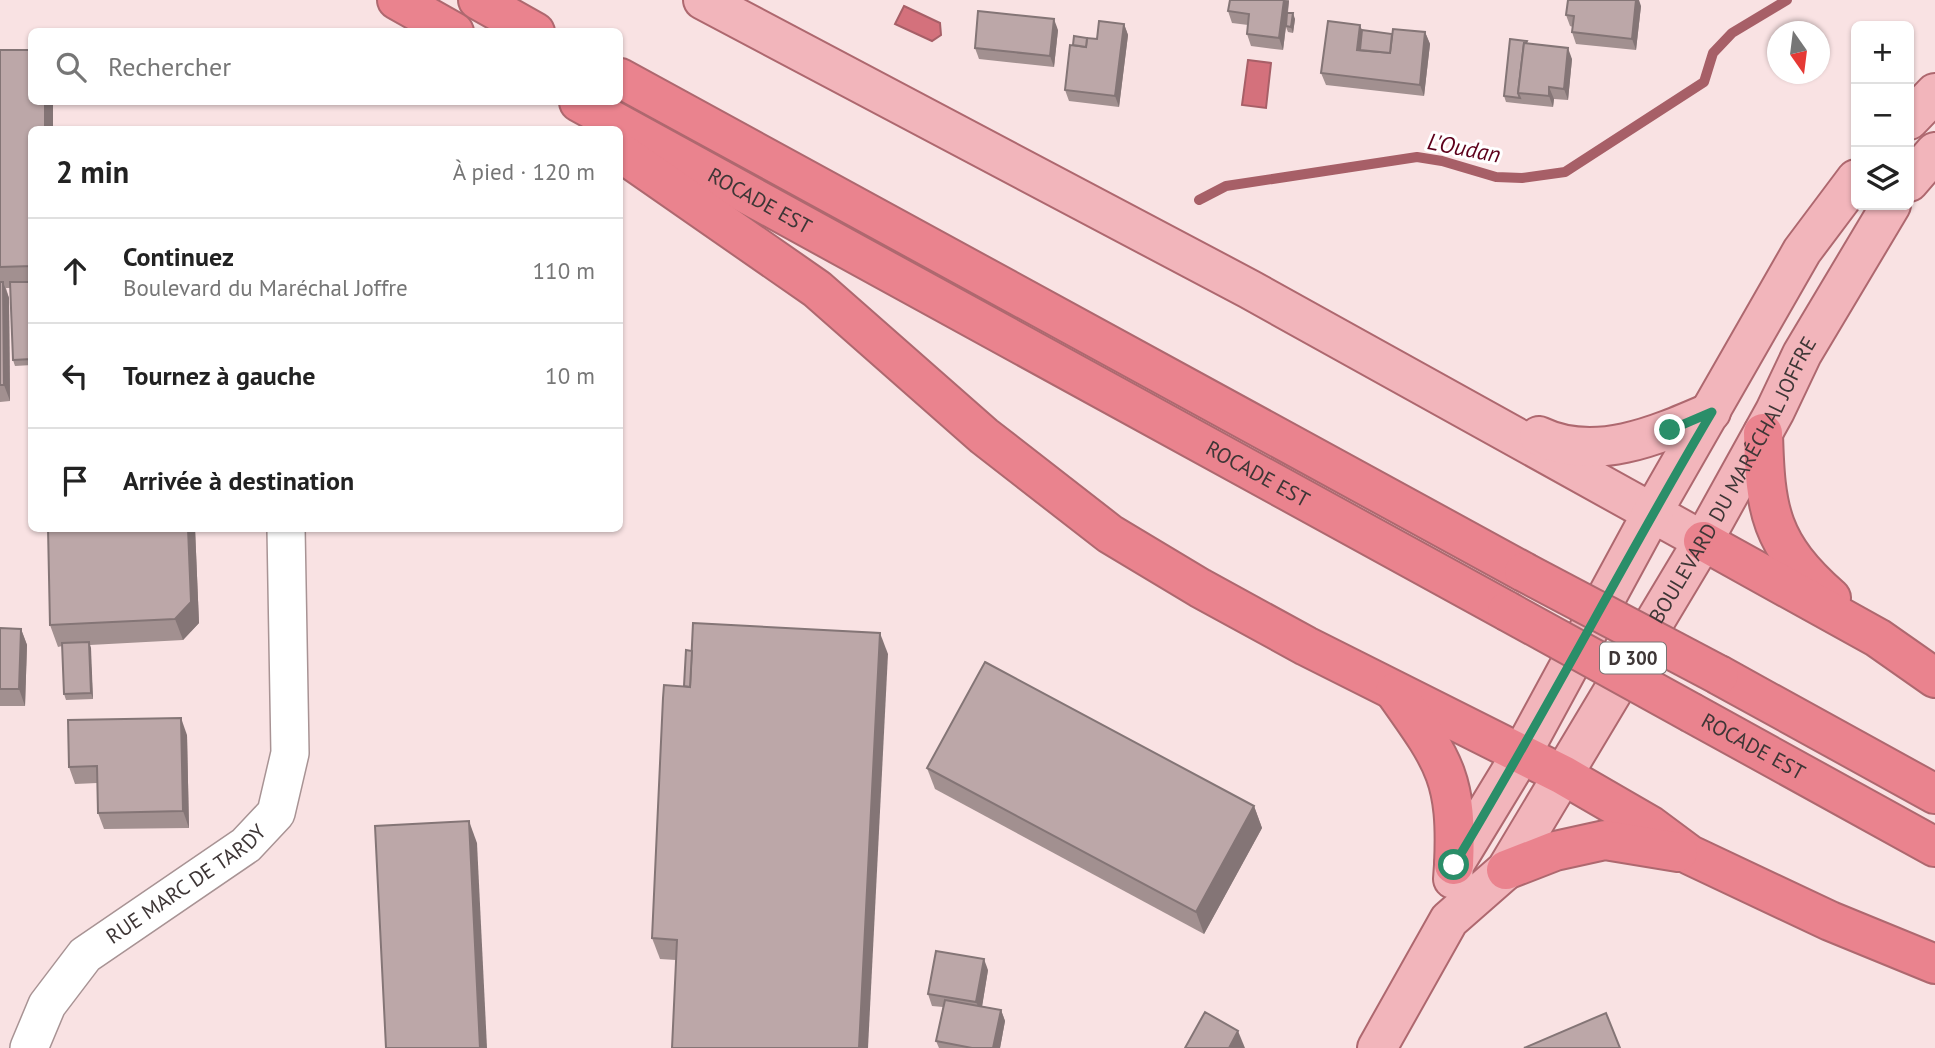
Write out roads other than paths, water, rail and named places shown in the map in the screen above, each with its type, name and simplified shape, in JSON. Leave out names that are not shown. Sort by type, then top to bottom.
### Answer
[{"type":"highway","points":[[397,0],[447,28]]},
{"type":"highway","points":[[478,0],[528,28]]},
{"type":"highway","name":"ROCADE EST","points":[[623,80],[1935,794]]},
{"type":"highway","name":"ROCADE EST","points":[[562,105],[587,114],[605,126]]},
{"type":"highway","name":"ROCADE EST","points":[[623,137],[693,183],[1507,611],[1935,846]]},
{"type":"highway","points":[[623,153],[693,183],[984,436],[1110,534],[1200,588],[1563,775],[1651,826],[1690,855],[1830,921],[1935,964]]},
{"type":"highway","points":[[1763,433],[1769,513],[1781,542],[1812,581],[1878,638],[1935,678]]},
{"type":"highway","points":[[1703,541],[1878,638]]},
{"type":"highway","points":[[1392,687],[1438,752],[1452,789],[1456,826],[1454,865]]},
{"type":"highway","points":[[1506,870],[1555,851],[1605,840],[1690,855]]},
{"type":"main road","points":[[703,0],[1088,203],[1703,541]]},
{"type":"main road","points":[[1914,115],[1935,93]]},
{"type":"main road","points":[[1914,176],[1935,152]]},
{"type":"main road","name":"BOULEVARD DU MARÉCHAL JOFFRE","points":[[1449,920],[1454,865],[1522,753],[1652,513],[1802,251],[1851,186]]},
{"type":"main road","name":"BOULEVARD DU MARÉCHAL JOFFRE","points":[[1377,1048],[1449,920],[1506,870],[1703,541],[1763,433],[1801,354],[1888,210]]},
{"type":"main road","points":[[1346,344],[1555,443],[1589,448],[1612,445],[1670,430],[1712,412]]},
{"type":"street","name":"RUE MARC DE TARDY","points":[[29,1048],[47,1006],[85,956],[246,845],[276,813],[290,753],[286,532]]},
{"type":"waterway","name":"L'Oudan","points":[[1199,200],[1226,186],[1417,157],[1442,161],[1496,177],[1522,178],[1565,172],[1704,82],[1713,53],[1732,33],[1787,0]]}]
